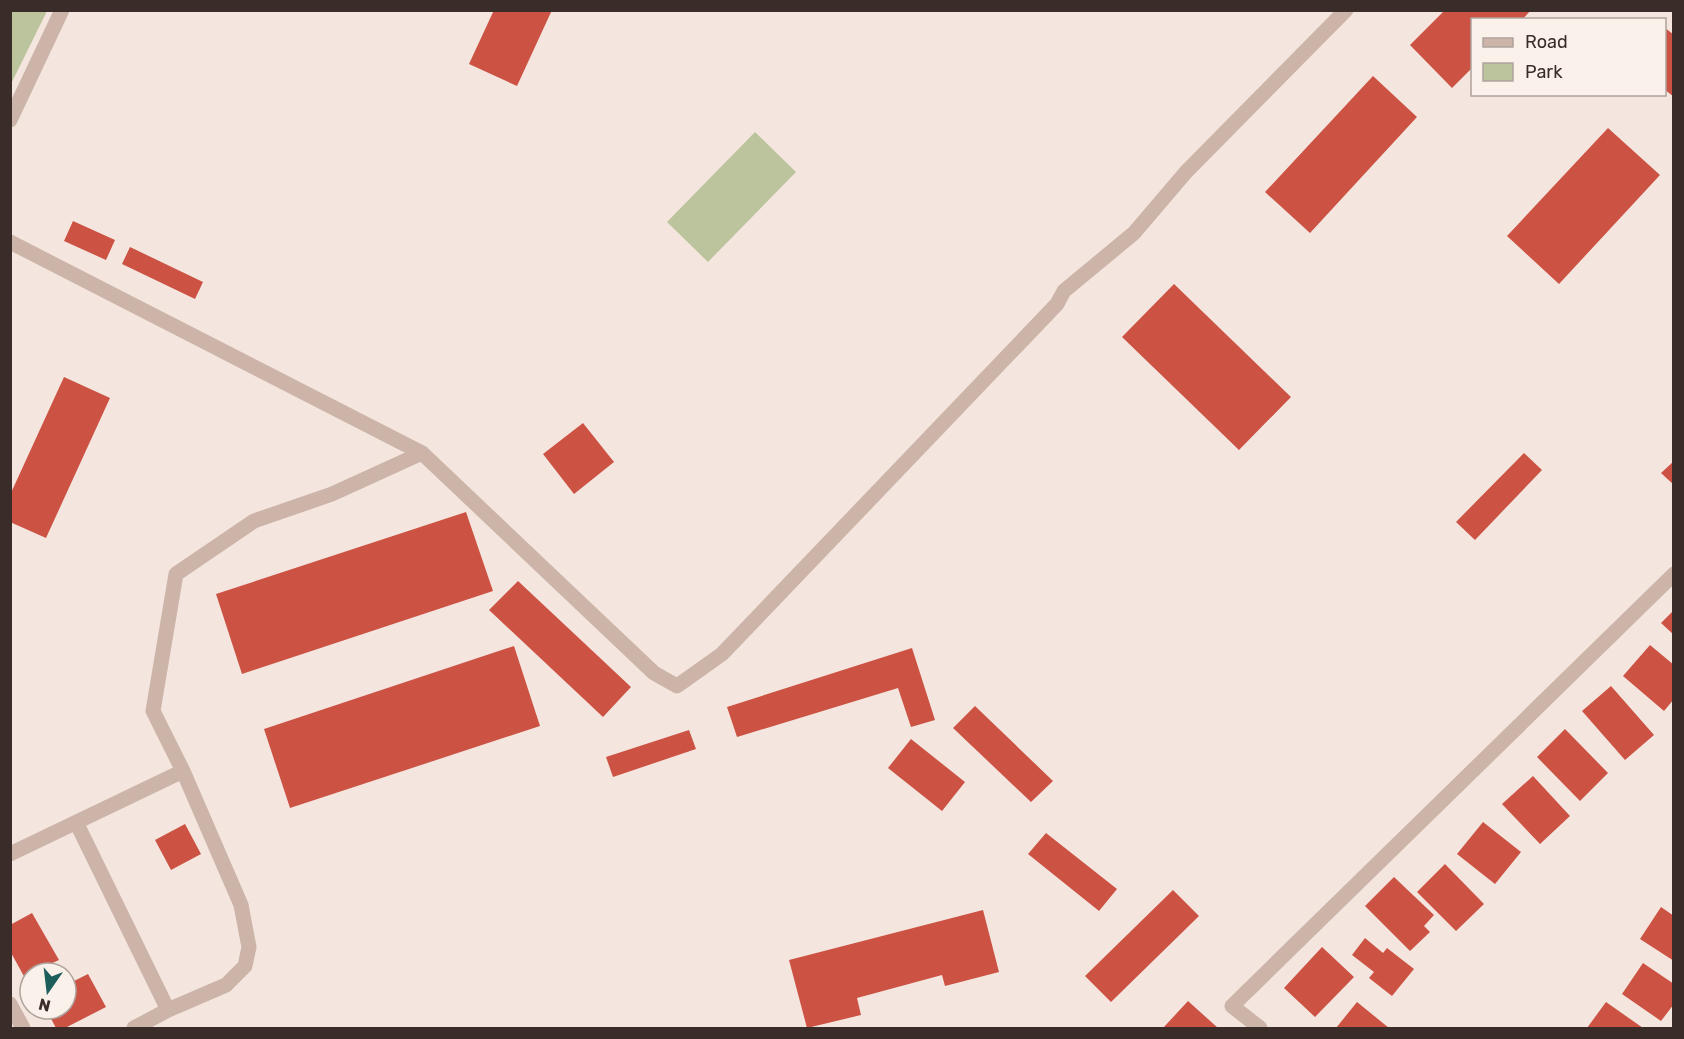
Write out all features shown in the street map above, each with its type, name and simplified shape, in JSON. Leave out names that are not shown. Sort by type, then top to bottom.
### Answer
[{"type":"street","points":[[10,120],[62,10]]},
{"type":"street","points":[[10,242],[422,453],[654,673],[677,686],[722,654],[1057,304],[1064,291],[1134,233],[1186,172],[1346,10]]},
{"type":"street","points":[[134,1029],[168,1010],[226,985],[245,966],[249,947],[241,905],[183,771],[153,711],[176,574],[254,521],[332,494],[422,453]]},
{"type":"street","points":[[1260,1029],[1232,1006],[1674,574]]},
{"type":"street","points":[[10,854],[77,824],[183,771]]},
{"type":"street","points":[[77,824],[168,1010]]},
{"type":"street","points":[[10,1004],[23,1029]]},
{"type":"green space","points":[[10,11],[47,11],[11,84]]},
{"type":"green space","points":[[755,132],[796,172],[708,262],[667,222]]},
{"type":"building","points":[[494,10],[552,10],[517,86],[469,64]]},
{"type":"building","points":[[1445,10],[1531,10],[1524,18],[1471,18],[1471,69],[1452,88],[1410,45]]},
{"type":"building","points":[[1666,29],[1674,35],[1674,97],[1666,91]]},
{"type":"building","points":[[1373,76],[1417,117],[1310,233],[1265,192]]},
{"type":"building","points":[[1608,128],[1660,175],[1559,284],[1507,236]]},
{"type":"building","points":[[73,221],[115,240],[106,260],[64,241]]},
{"type":"building","points":[[130,247],[203,282],[195,299],[122,264]]},
{"type":"building","points":[[1174,284],[1291,397],[1239,450],[1122,337]]},
{"type":"building","points":[[64,377],[110,398],[46,538],[10,522],[10,495]]},
{"type":"building","points":[[583,423],[614,462],[574,494],[543,454]]},
{"type":"building","points":[[1524,453],[1542,470],[1475,540],[1456,522]]},
{"type":"building","points":[[1674,461],[1674,485],[1661,473]]},
{"type":"building","points":[[466,512],[493,591],[242,674],[216,594]]},
{"type":"building","points":[[518,581],[631,687],[603,717],[489,610]]},
{"type":"building","points":[[1674,610],[1674,635],[1661,623]]},
{"type":"building","points":[[1650,645],[1674,665],[1674,699],[1664,711],[1623,676]]},
{"type":"building","points":[[514,646],[540,726],[290,808],[264,729]]},
{"type":"building","points":[[912,648],[935,720],[911,727],[898,688],[737,737],[727,707]]},
{"type":"building","points":[[1611,686],[1654,735],[1625,760],[1582,711]]},
{"type":"building","points":[[975,706],[1053,781],[1031,802],[953,728]]},
{"type":"building","points":[[1565,729],[1608,773],[1580,801],[1537,757]]},
{"type":"building","points":[[689,730],[696,749],[613,777],[606,757]]},
{"type":"building","points":[[911,739],[965,782],[942,811],[888,768]]},
{"type":"building","points":[[1533,776],[1570,816],[1540,844],[1502,804]]},
{"type":"building","points":[[1483,822],[1521,852],[1495,884],[1457,854]]},
{"type":"building","points":[[185,824],[201,854],[171,870],[155,840]]},
{"type":"building","points":[[1046,833],[1117,889],[1099,911],[1028,854]]},
{"type":"building","points":[[1445,864],[1484,904],[1456,931],[1417,892]]},
{"type":"building","points":[[1394,877],[1434,915],[1424,926],[1430,932],[1410,951],[1365,906]]},
{"type":"building","points":[[1173,890],[1199,916],[1111,1002],[1085,976]]},
{"type":"building","points":[[1661,907],[1674,916],[1674,961],[1640,939]]},
{"type":"building","points":[[983,910],[999,972],[945,986],[942,975],[857,998],[861,1015],[807,1028],[789,960]]},
{"type":"building","points":[[32,913],[59,960],[18,961],[18,965],[10,951],[10,925]]},
{"type":"building","points":[[1365,938],[1383,953],[1387,948],[1414,969],[1392,996],[1369,978],[1374,972],[1352,955]]},
{"type":"building","points":[[1322,947],[1354,977],[1315,1017],[1284,988]]},
{"type":"building","points":[[1643,963],[1674,984],[1674,1004],[1661,1021],[1622,994]]},
{"type":"building","points":[[88,974],[106,1007],[65,1028],[56,1028],[52,1021],[78,1021],[78,979]]},
{"type":"building","points":[[1188,1001],[1218,1028],[1163,1028]]},
{"type":"building","points":[[1357,1002],[1389,1028],[1336,1028]]},
{"type":"building","points":[[1606,1002],[1643,1028],[1587,1028]]}]
